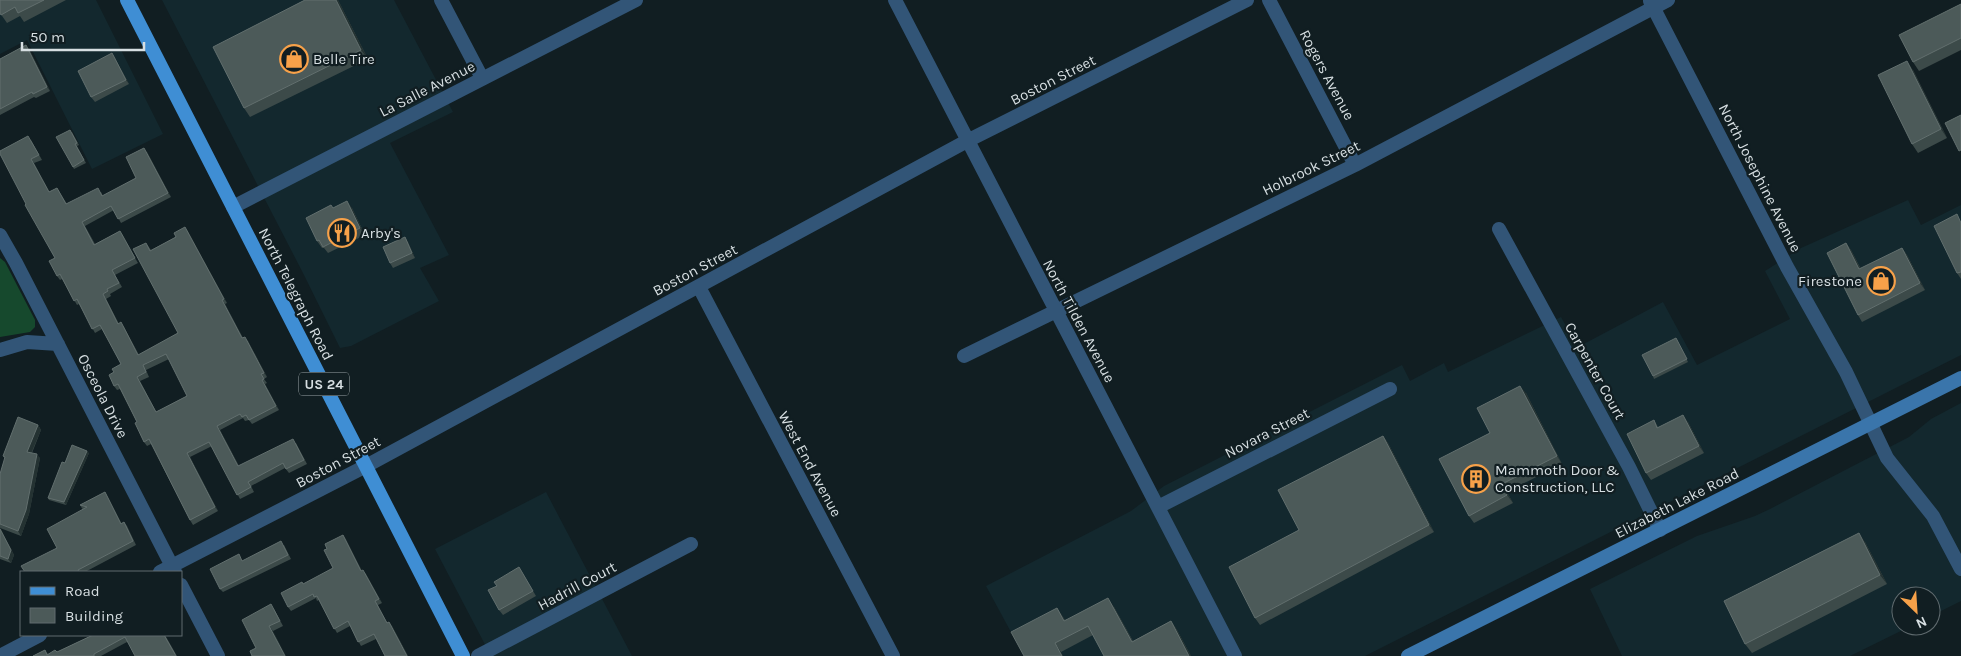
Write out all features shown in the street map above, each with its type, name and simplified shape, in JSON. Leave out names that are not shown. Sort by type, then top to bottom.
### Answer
[{"type":"main road","name":"North Telegraph Road","points":[[127,0],[463,656]]},
{"type":"main road","name":"Elizabeth Lake Road","points":[[1408,656],[1961,378]]},
{"type":"street","points":[[442,0],[482,78]]},
{"type":"street","name":"La Salle Avenue","points":[[233,207],[636,0]]},
{"type":"street","name":"North Tilden Avenue","points":[[895,0],[1235,656]]},
{"type":"street","name":"Boston Street","points":[[169,570],[699,287],[967,141],[1247,0]]},
{"type":"street","name":"Rogers Avenue","points":[[1269,0],[1355,165]]},
{"type":"street","name":"Holbrook Street","points":[[964,356],[1355,165],[1652,4],[1668,0]]},
{"type":"street","name":"North Josephine Avenue","points":[[1652,4],[1787,267],[1846,372],[1887,458],[1933,516],[1961,569]]},
{"type":"street","name":"Carpenter Court","points":[[1499,230],[1629,467],[1660,530]]},
{"type":"street","name":"Osceola Drive","points":[[0,235],[58,344],[169,570]]},
{"type":"street","name":"West End Avenue","points":[[699,287],[893,656]]},
{"type":"street","points":[[0,350],[27,342],[58,344]]},
{"type":"street","name":"Novara Street","points":[[1158,507],[1390,389]]},
{"type":"street","name":"Hadrill Court","points":[[478,656],[690,544]]},
{"type":"street","points":[[182,587],[218,656]]},
{"type":"street","points":[[0,656],[38,636]]},
{"type":"shaded area","points":[[0,0],[96,0],[163,134],[92,169],[27,40],[0,54]]},
{"type":"shaded area","points":[[162,0],[394,0],[453,112],[390,143],[449,255],[420,268],[439,301],[351,346],[340,348]]},
{"type":"shaded area","points":[[1908,200],[1921,225],[1961,205],[1961,355],[1365,656],[1024,656],[986,586],[1131,511],[1164,486],[1402,365],[1410,381],[1444,363],[1448,372],[1561,317],[1578,347],[1663,302],[1697,365],[1790,319],[1765,271],[1801,248]]},
{"type":"shaded area","points":[[1961,403],[1961,601],[1941,611],[1941,586],[1891,586],[1891,636],[1850,656],[1622,656],[1590,589],[1697,536],[1770,509],[1909,437],[1931,419]]},
{"type":"shaded area","points":[[546,492],[632,656],[491,656],[435,549]]},
{"type":"green space","points":[[0,258],[5,262],[35,320],[35,327],[30,332],[0,337]]},
{"type":"building","points":[[0,0],[44,0],[18,13],[15,7],[1,15]]},
{"type":"building","name":"Belle Tire","points":[[305,0],[336,0],[361,50],[244,108],[213,47]]},
{"type":"building","points":[[1961,4],[1961,38],[1913,62],[1899,35]]},
{"type":"building","points":[[26,45],[47,87],[33,94],[32,92],[0,109],[0,59]]},
{"type":"building","points":[[112,53],[126,80],[91,97],[78,71]]},
{"type":"building","points":[[1907,61],[1941,129],[1912,144],[1878,75]]},
{"type":"building","points":[[1961,115],[1961,150],[1959,151],[1945,123]]},
{"type":"building","points":[[70,130],[84,160],[73,167],[56,137]]},
{"type":"building","points":[[28,136],[39,155],[31,159],[49,192],[57,188],[66,204],[98,188],[102,196],[136,178],[126,157],[144,148],[168,193],[118,219],[111,206],[82,222],[94,245],[120,231],[135,258],[112,270],[119,283],[107,289],[108,291],[103,294],[118,324],[121,322],[138,355],[178,333],[133,249],[146,243],[150,251],[176,237],[174,233],[185,227],[224,299],[222,300],[242,338],[245,337],[264,373],[261,374],[264,379],[262,380],[276,406],[249,420],[246,415],[242,417],[240,414],[217,426],[238,466],[293,439],[304,460],[286,469],[283,463],[248,482],[251,487],[237,495],[209,442],[187,453],[215,507],[190,520],[149,439],[144,442],[135,423],[137,422],[118,384],[114,386],[109,375],[114,372],[112,369],[121,364],[100,325],[92,329],[77,299],[74,301],[60,274],[57,276],[49,261],[55,258],[25,205],[0,151]],"holes":[[[166,354],[187,396],[156,412],[137,377],[146,372],[143,365]]]},
{"type":"building","name":"Arby's","points":[[347,201],[360,228],[323,247],[319,240],[317,241],[306,218],[331,205],[333,208]]},
{"type":"building","points":[[1957,214],[1961,223],[1961,272],[1957,273],[1934,226]]},
{"type":"building","points":[[405,237],[412,253],[390,263],[383,247]]},
{"type":"building","name":"Firestone","points":[[1846,243],[1859,269],[1902,248],[1920,283],[1858,315],[1827,253]]},
{"type":"building","points":[[1676,338],[1687,359],[1653,376],[1642,355]]},
{"type":"building","points":[[1520,386],[1557,456],[1502,484],[1507,495],[1469,516],[1439,459],[1490,433],[1477,408]]},
{"type":"building","points":[[1683,415],[1699,446],[1646,473],[1627,434],[1654,420],[1657,428]]},
{"type":"building","points":[[18,417],[38,425],[27,452],[37,454],[26,510],[18,531],[0,524],[0,474],[5,457],[3,456]]},
{"type":"building","points":[[1383,436],[1429,525],[1255,618],[1229,567],[1299,530],[1278,490]]},
{"type":"building","points":[[72,445],[87,451],[64,502],[48,498],[62,462],[65,463]]},
{"type":"building","points":[[105,492],[121,524],[124,522],[133,541],[78,571],[24,571],[21,566],[57,548],[47,529],[87,507],[80,505]]},
{"type":"building","points":[[0,529],[11,550],[8,559],[0,556]]},
{"type":"building","points":[[1859,533],[1880,575],[1745,644],[1724,601]]},
{"type":"building","points":[[343,535],[361,571],[363,570],[379,599],[375,601],[387,623],[389,622],[407,656],[385,656],[374,634],[358,642],[348,621],[334,629],[317,596],[314,597],[313,594],[288,607],[281,593],[333,568],[324,550],[327,549],[325,544]]},
{"type":"building","points":[[281,541],[288,555],[220,589],[210,569],[239,554],[242,561]]},
{"type":"building","points":[[519,567],[533,591],[499,610],[488,590],[497,586],[494,582]]},
{"type":"building","points":[[1108,598],[1132,642],[1171,621],[1189,656],[1104,656],[1088,626],[1055,643],[1062,656],[1024,656],[1011,632],[1057,608],[1064,621]]},
{"type":"building","points":[[271,604],[280,621],[269,626],[285,656],[252,656],[250,651],[256,648],[242,620]]},
{"type":"building","points":[[91,636],[165,636],[176,656],[135,656],[125,637],[94,654],[94,656],[33,656],[45,650],[47,655],[55,650],[57,652]]},
{"type":"place","name":"Belle Tire","points":[[294,59]]},
{"type":"place","name":"Arby's","points":[[342,233]]},
{"type":"place","name":"Firestone","points":[[1881,281]]},
{"type":"place","name":"Mammoth Door & Construction, LLC","points":[[1476,479]]}]
